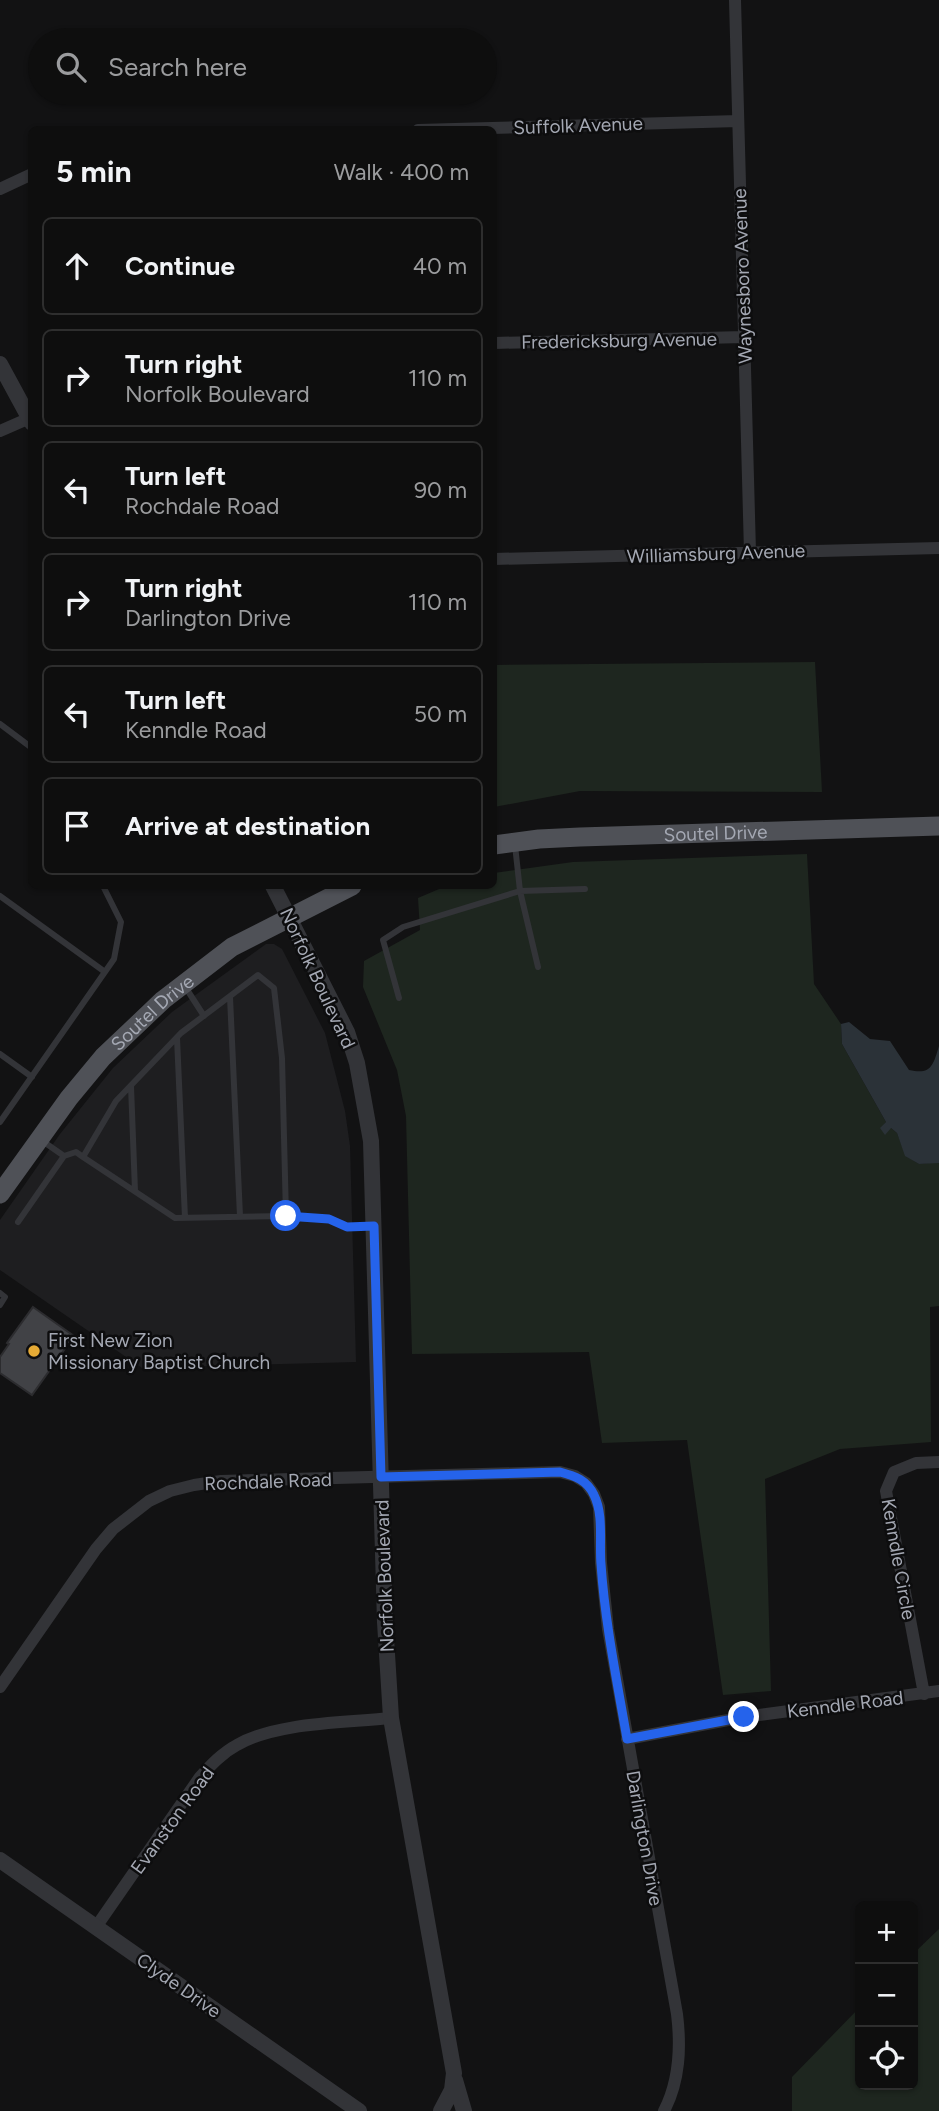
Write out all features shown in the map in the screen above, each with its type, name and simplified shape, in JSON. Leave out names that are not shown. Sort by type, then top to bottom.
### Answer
[{"type":"main road","name":"Soutel Drive","points":[[497,845],[580,837],[939,826]]},
{"type":"main road","name":"Soutel Drive","points":[[0,1194],[103,1057],[144,1017],[232,947],[346,889]]},
{"type":"street","name":"Waynesboro Avenue","points":[[735,0],[750,552]]},
{"type":"street","name":"Suffolk Avenue","points":[[497,128],[738,121]]},
{"type":"street","points":[[0,189],[28,176]]},
{"type":"street","name":"Fredericksburg Avenue","points":[[497,343],[744,337]]},
{"type":"street","points":[[0,364],[28,415]]},
{"type":"street","points":[[0,431],[28,421]]},
{"type":"street","name":"Williamsburg Avenue","points":[[497,559],[939,548]]},
{"type":"street","name":"Norfolk Boulevard","points":[[276,889],[332,1001],[357,1063],[372,1141],[385,1622],[391,1718],[454,2073],[452,2090],[441,2111]]},
{"type":"street","name":"Kenndle Circle","points":[[924,1694],[886,1491],[894,1472],[916,1463],[939,1462]]},
{"type":"street","name":"Rochdale Road","points":[[0,1687],[96,1549],[121,1522],[149,1501],[170,1491],[222,1481],[560,1472],[575,1476],[586,1483]]},
{"type":"street","name":"Darlington Drive","points":[[586,1483],[599,1507],[600,1563],[608,1629],[679,2035],[675,2084],[664,2111]]},
{"type":"street","name":"Kenndle Road","points":[[627,1739],[744,1717],[939,1692]]},
{"type":"street","name":"Evanston Road","points":[[96,1927],[200,1777],[216,1759],[235,1746],[272,1731],[391,1718]]},
{"type":"street","name":"Clyde Drive","points":[[0,1860],[359,2111]]},
{"type":"street","points":[[454,2073],[464,2111]]},
{"type":"lane","points":[[0,724],[28,745]]},
{"type":"lane","points":[[515,843],[520,891],[538,967]]},
{"type":"lane","points":[[1,1117],[114,959],[121,922],[104,889]]},
{"type":"lane","points":[[399,998],[383,940],[403,927],[520,891],[585,889]]},
{"type":"lane","points":[[0,896],[105,972]]},
{"type":"lane","points":[[83,1157],[116,1101],[177,1038],[258,975],[275,988],[282,1058],[286,1216]]},
{"type":"lane","points":[[183,984],[205,1016]]},
{"type":"lane","points":[[230,997],[240,1216]]},
{"type":"lane","points":[[177,1038],[185,1218]]},
{"type":"lane","points":[[0,1054],[32,1077]]},
{"type":"lane","points":[[131,1086],[135,1191]]},
{"type":"lane","points":[[39,1139],[64,1156]]},
{"type":"lane","points":[[18,1222],[64,1156],[76,1152],[176,1218],[286,1216],[329,1219],[347,1227],[374,1226]]},
{"type":"lane","points":[[0,1293],[5,1297],[0,1305]]},
{"type":"shaded area","points":[[815,662],[822,792],[580,791],[497,806],[497,665]]},
{"type":"shaded area","points":[[807,854],[814,984],[841,1024],[842,1044],[886,1122],[881,1128],[891,1128],[897,1133],[906,1156],[919,1164],[939,1162],[939,1306],[930,1307],[931,1442],[840,1449],[765,1479],[771,1691],[723,1695],[687,1440],[602,1443],[589,1352],[412,1354],[406,1116],[397,1070],[363,987],[364,961],[420,930],[418,898],[439,889],[497,889],[497,873],[573,862]]},
{"type":"shaded area","points":[[266,944],[274,944],[282,949],[325,1033],[345,1111],[350,1146],[356,1362],[142,1368],[0,1270],[0,1220],[60,1134],[113,1068],[172,1012]]},
{"type":"shaded area","points":[[849,1022],[870,1039],[890,1041],[909,1070],[927,1070],[935,1059],[939,1046],[939,1163],[919,1164],[905,1156],[897,1133],[891,1128],[885,1135],[880,1128],[886,1122],[842,1044],[841,1024]]},
{"type":"shaded area","points":[[939,1929],[939,2111],[792,2111],[792,2077],[855,2012],[855,2090],[918,2090],[918,1949]]},
{"type":"building","name":"First New Zion Missionary Baptist Church","points":[[33,1307],[74,1336],[32,1395],[0,1373],[0,1357]]},
{"type":"place","name":"First New Zion Missionary Baptist Church","points":[[34,1351]]},
{"type":"route","points":[[286,1216],[329,1219],[347,1227],[374,1226],[381,1477],[560,1472],[575,1476],[586,1483],[599,1507],[600,1563],[608,1629],[627,1739],[744,1717]]}]
